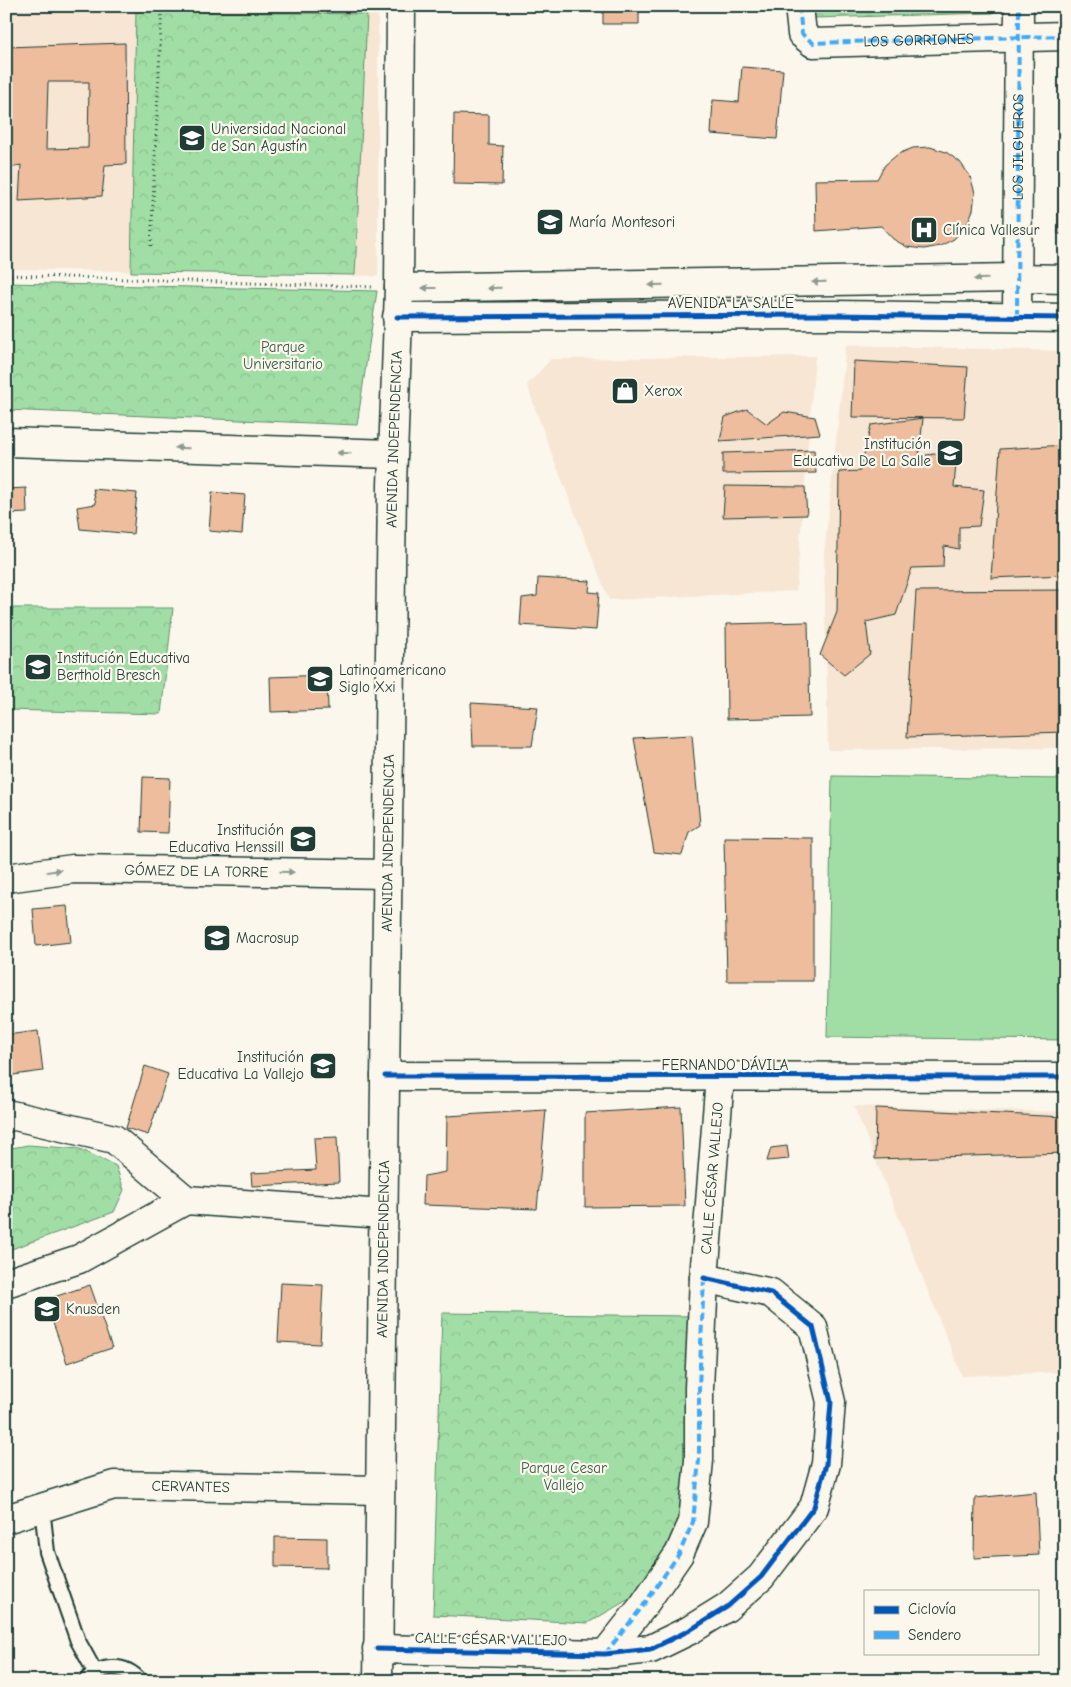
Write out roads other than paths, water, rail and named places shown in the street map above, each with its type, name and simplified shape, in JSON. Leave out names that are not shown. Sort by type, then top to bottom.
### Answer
[{"type":"street","name":"AVENIDA INDEPENDENCIA","points":[[378,1681],[387,874],[393,454],[399,288],[401,6]]},
{"type":"street","name":"LOS GORRIONES","points":[[799,6],[802,34],[814,43],[1065,36]]},
{"type":"street","name":"LOS JILGUEROS","points":[[1017,317],[1019,6]]},
{"type":"street","name":"AVENIDA LA SALLE","points":[[399,288],[1017,278],[1065,279]]},
{"type":"street","points":[[597,286],[597,316]]},
{"type":"street","name":"AVENIDA LA SALLE","points":[[397,317],[834,315],[1065,318]]},
{"type":"street","points":[[6,442],[393,454]]},
{"type":"street","name":"GÓMEZ DE LA TORRE","points":[[6,878],[73,869],[387,874]]},
{"type":"street","name":"FERNANDO DÁVILA","points":[[385,1076],[1065,1078]]},
{"type":"street","name":"CALLE CÉSAR VALLEJO","points":[[377,1649],[605,1654],[643,1606],[680,1554],[693,1522],[699,1460],[699,1388],[704,1278],[720,1077]]},
{"type":"street","points":[[6,1118],[11,1115],[114,1139],[186,1200]]},
{"type":"street","points":[[6,1283],[79,1259],[186,1200],[383,1214]]},
{"type":"street","points":[[605,1654],[651,1649],[690,1630],[727,1606],[761,1577],[814,1507],[826,1464],[832,1402],[813,1327],[771,1293],[704,1278]]},
{"type":"street","name":"CERVANTES","points":[[6,1519],[114,1485],[380,1490]]},
{"type":"lane","points":[[42,1508],[47,1552],[91,1676],[106,1668],[117,1668],[129,1672],[140,1681]]},
{"type":"place","name":"Universidad Nacional de San Agustín","points":[[192,138]]},
{"type":"place","name":"María Montesori","points":[[550,222]]},
{"type":"place","name":"Clínica Vallesur","points":[[924,230]]},
{"type":"place","name":"Xerox","points":[[625,391]]},
{"type":"place","name":"Institución Educativa De La Salle","points":[[950,453]]},
{"type":"place","name":"Institución Educativa Berthold Bresch","points":[[38,667]]},
{"type":"place","name":"Latinoamericano Siglo Xxi","points":[[320,679]]},
{"type":"place","name":"Institución Educativa Henssill","points":[[303,839]]},
{"type":"place","name":"Macrosup","points":[[217,938]]},
{"type":"place","name":"Institución Educativa La Vallejo","points":[[323,1066]]},
{"type":"place","name":"Knusden","points":[[47,1309]]},
{"type":"park label","name":"Parque Universitario","points":[[283,356]]},
{"type":"park label","name":"Parque Cesar Vallejo","points":[[564,1476]]}]
